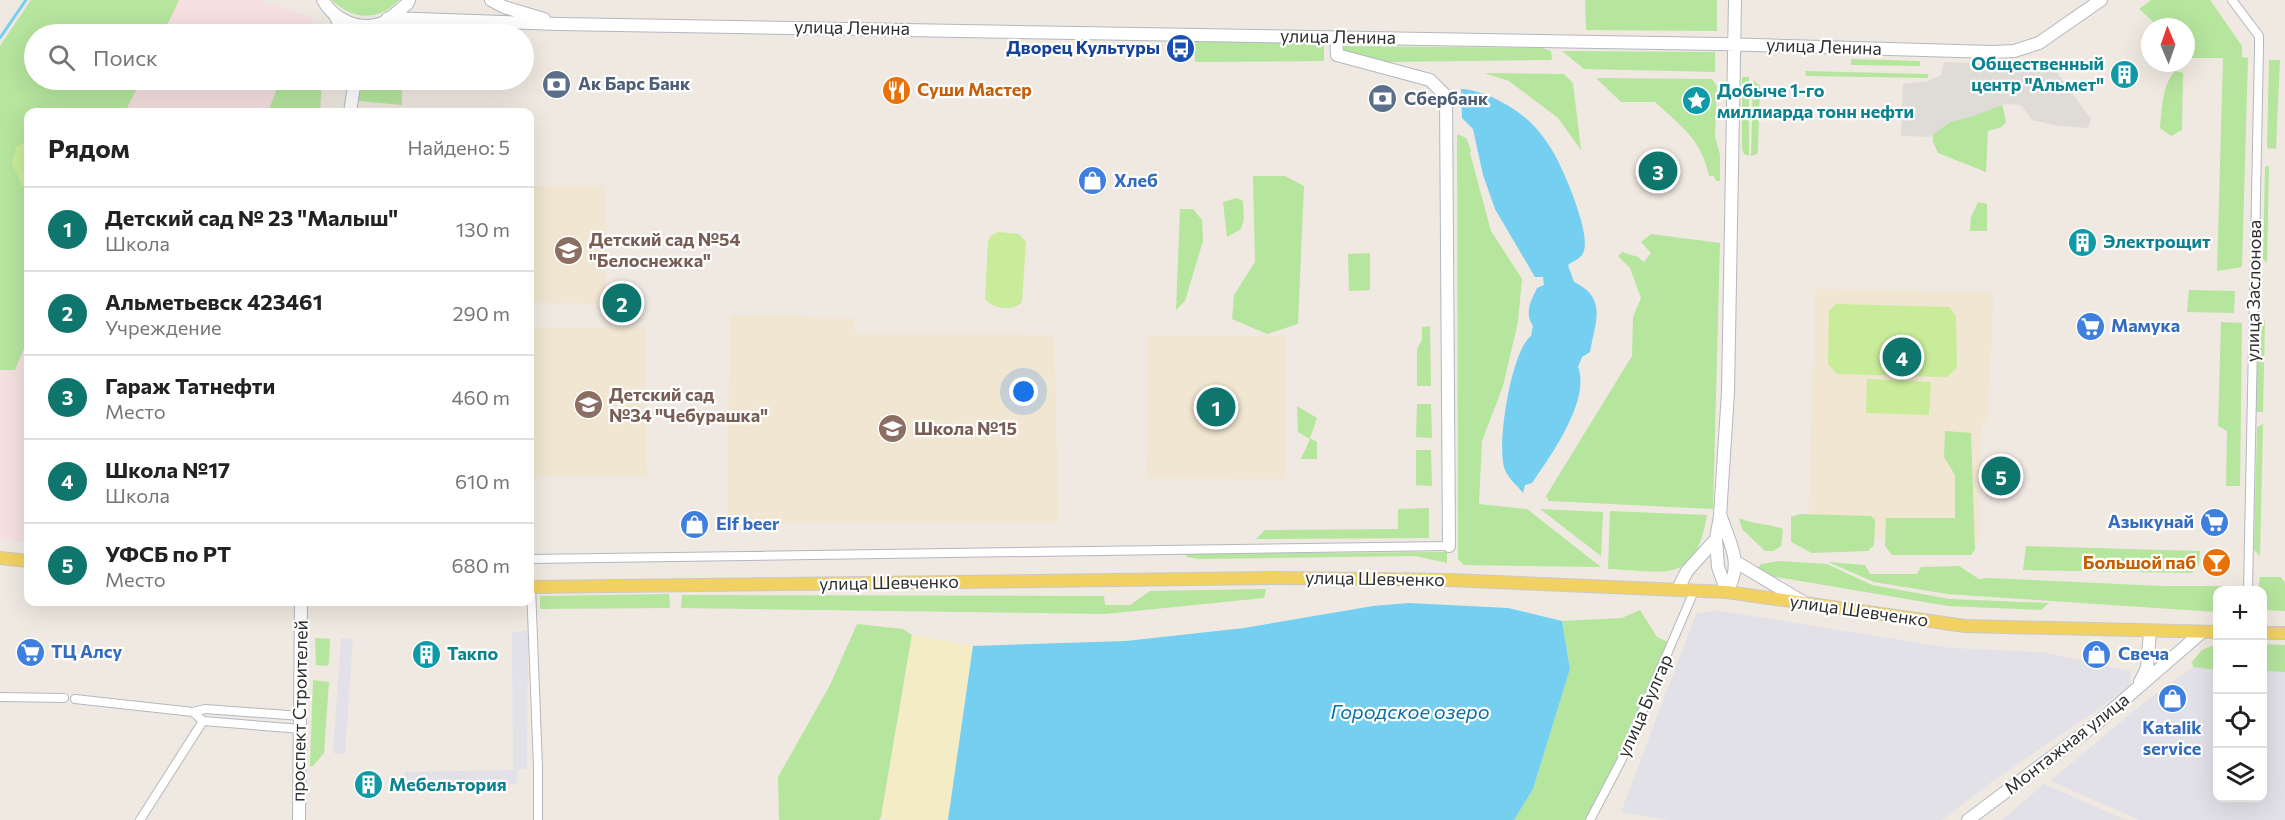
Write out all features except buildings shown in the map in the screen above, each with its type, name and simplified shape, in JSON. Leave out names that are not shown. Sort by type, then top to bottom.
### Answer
[{"type":"main road","points":[[0,558],[24,561]]},
{"type":"main road","name":"улица Шевченко","points":[[534,587],[1278,578],[1461,580],[1695,589],[1965,626],[2213,632]]},
{"type":"main road","points":[[2267,633],[2285,633]]},
{"type":"street","points":[[323,0],[339,24]]},
{"type":"street","points":[[383,24],[409,0]]},
{"type":"street","name":"улица Ленина","points":[[491,0],[504,7],[560,24]]},
{"type":"street","points":[[1727,592],[1718,567],[1716,539],[1720,516],[1728,392],[1735,0]]},
{"type":"street","name":"улица Ленина","points":[[534,24],[1735,44],[2014,51],[2039,42],[2101,0]]},
{"type":"street","name":"улица Заслонова","points":[[2232,0],[2259,36],[2247,586]]},
{"type":"street","name":"улица Ленина","points":[[334,14],[356,24]]},
{"type":"street","points":[[534,558],[1449,546],[1446,96],[1430,80],[1337,56],[1336,37]]},
{"type":"street","points":[[350,108],[351,90]]},
{"type":"street","points":[[351,108],[353,90]]},
{"type":"street","points":[[1720,516],[1736,562],[1735,576],[1727,592]]},
{"type":"street","points":[[1678,589],[1687,571],[1716,539]]},
{"type":"street","points":[[1736,562],[1804,603]]},
{"type":"street","name":"улица Булгар","points":[[1590,820],[1621,761],[1695,589]]},
{"type":"street","name":"проспект Строителей","points":[[299,820],[302,606]]},
{"type":"street","points":[[531,606],[538,820]]},
{"type":"street","name":"Монтажная улица","points":[[2137,689],[2147,668],[2150,631]]},
{"type":"street","name":"Монтажная улица","points":[[1968,820],[2096,724],[2202,632]]},
{"type":"street","points":[[0,698],[64,698]]},
{"type":"street","points":[[75,699],[193,712],[205,709],[301,723]]},
{"type":"street","points":[[193,712],[203,720],[301,723]]},
{"type":"street","points":[[140,820],[203,720]]},
{"type":"shaded area","points":[[30,0],[258,0],[309,16],[314,24],[24,24],[24,90],[322,90],[320,108],[24,108],[24,542],[0,539],[0,44]]},
{"type":"shaded area","points":[[2044,59],[2049,62],[2091,119],[2088,128],[2058,126],[2032,120],[2021,105],[2005,104],[1950,122],[1930,137],[1901,136],[1903,84],[1928,81],[1941,75],[1944,62],[2032,66]]},
{"type":"shaded area","name":"Детский сад №54 \"Белоснежка\"","points":[[534,186],[604,186],[606,304],[534,302]]},
{"type":"shaded area","points":[[1815,289],[1994,292],[1987,421],[1981,422],[1979,541],[1808,537]]},
{"type":"shaded area","name":"Школа №15","points":[[730,315],[854,318],[855,334],[1054,335],[1059,523],[727,523]]},
{"type":"shaded area","name":"Детский сад №34 \"Чебурашка\"","points":[[645,327],[647,476],[534,477],[534,328]]},
{"type":"shaded area","points":[[1148,336],[1286,336],[1285,479],[1147,478]]},
{"type":"shaded area","points":[[1715,610],[1951,648],[2042,652],[2131,671],[2129,688],[1993,781],[1942,820],[1667,820],[1621,812],[1696,614]]},
{"type":"shaded area","points":[[528,631],[527,769],[517,769],[517,784],[403,787],[405,772],[513,770],[512,632]]},
{"type":"shaded area","points":[[341,638],[353,639],[345,754],[333,753]]},
{"type":"shaded area","points":[[2200,662],[2213,662],[2213,802],[2267,802],[2267,664],[2285,664],[2285,820],[2140,820],[2050,781],[2147,700]]},
{"type":"shaded area","points":[[2044,784],[2126,820],[2002,820]]},
{"type":"green space","points":[[31,0],[179,0],[168,24],[24,24],[24,90],[136,90],[127,108],[24,108],[24,349],[15,370],[0,370],[0,46]]},
{"type":"green space","points":[[332,0],[399,0],[383,12],[366,16],[349,12]]},
{"type":"green space","points":[[1585,0],[1717,0],[1717,31],[1586,30]]},
{"type":"green space","points":[[2151,0],[2210,0],[2242,46],[2242,57],[2248,58],[2242,267],[2217,271],[2223,58],[2195,58],[2195,18],[2149,18],[2139,9]]},
{"type":"green space","points":[[1195,41],[1324,43],[1324,61],[1195,62]]},
{"type":"green space","points":[[1344,46],[1542,48],[1551,51],[1552,60],[1385,62],[1343,50]]},
{"type":"green space","points":[[1562,51],[1715,52],[1715,72],[1584,69]]},
{"type":"green space","points":[[1851,59],[1920,61],[1920,66],[1851,65]]},
{"type":"green space","points":[[2269,60],[2280,60],[2276,149],[2267,148]]},
{"type":"green space","points":[[1805,71],[1928,74],[1928,78],[1806,76]]},
{"type":"green space","points":[[2174,72],[2183,73],[2182,130],[2171,136],[2160,128],[2165,90]]},
{"type":"green space","points":[[1484,73],[1564,74],[1573,83],[1581,150],[1558,118],[1509,81]]},
{"type":"green space","points":[[1742,77],[1749,77],[1749,156],[1744,154],[1742,149]]},
{"type":"green space","points":[[1596,78],[1712,79],[1717,86],[1715,136],[1720,155],[1720,181],[1716,181],[1714,176],[1709,176],[1701,152],[1689,134],[1655,102],[1621,102]]},
{"type":"green space","points":[[1753,80],[1760,86],[1758,150],[1757,154],[1751,156]]},
{"type":"green space","points":[[276,90],[321,90],[320,108],[270,108]]},
{"type":"green space","points":[[360,90],[402,90],[402,105],[359,101]]},
{"type":"green space","points":[[2002,103],[2006,122],[2002,127],[1988,131],[1986,172],[1938,153],[1933,142],[1932,120]]},
{"type":"green space","points":[[1457,134],[1466,138],[1471,150],[1491,231],[1522,279],[1518,322],[1503,386],[1482,441],[1479,504],[1527,509],[1601,567],[1464,565],[1458,559]]},
{"type":"green space","points":[[24,143],[24,187],[12,163],[16,147]]},
{"type":"green space","points":[[2269,166],[2267,263],[2263,259],[2265,167]]},
{"type":"green space","points":[[1253,176],[1285,176],[1304,186],[1298,324],[1267,334],[1232,319],[1234,295],[1255,262]]},
{"type":"green space","points":[[1236,198],[1243,201],[1244,219],[1241,229],[1227,237],[1223,202]]},
{"type":"green space","points":[[1978,202],[1987,204],[1987,231],[1970,231],[1971,217]]},
{"type":"green space","points":[[1180,209],[1193,209],[1202,220],[1203,241],[1185,301],[1176,310]]},
{"type":"green space","points":[[998,232],[1019,234],[1026,242],[1022,302],[1014,307],[998,307],[985,299],[988,241]]},
{"type":"green space","points":[[1651,234],[1720,243],[1713,509],[1549,501],[1546,496],[1632,356],[1633,317],[1641,298],[1630,268],[1618,256],[1622,252],[1638,257],[1644,262],[1651,253],[1641,242]]},
{"type":"green space","points":[[1370,253],[1370,290],[1349,291],[1348,254]]},
{"type":"green space","points":[[2189,290],[2235,291],[2234,313],[2187,312]]},
{"type":"green space","points":[[1836,304],[1949,307],[1956,316],[1957,368],[1947,377],[1837,374],[1828,364],[1829,311]]},
{"type":"green space","points":[[2257,321],[2265,321],[2263,412],[2256,412]]},
{"type":"green space","points":[[2221,322],[2242,323],[2240,486],[2226,486],[2227,431],[2218,426]]},
{"type":"green space","points":[[1430,326],[1431,386],[1417,386],[1417,349],[1422,340],[1422,327]]},
{"type":"green space","points":[[1867,379],[1931,382],[1929,415],[1866,413]]},
{"type":"green space","points":[[1417,404],[1431,404],[1432,438],[1416,437]]},
{"type":"green space","points":[[1297,406],[1317,418],[1310,438],[1317,442],[1317,459],[1301,459],[1310,439],[1298,432]]},
{"type":"green space","points":[[2263,424],[2260,556],[2254,550],[2257,427]]},
{"type":"green space","points":[[1945,431],[1971,433],[1975,550],[1971,555],[1892,555],[1885,546],[1886,518],[1955,518],[1955,475],[1944,457]]},
{"type":"green space","points":[[1416,450],[1431,450],[1432,486],[1416,485]]},
{"type":"green space","points":[[1429,508],[1429,538],[1256,539],[1265,530],[1398,529],[1398,509]]},
{"type":"green space","points":[[1540,509],[1603,512],[1601,556]]},
{"type":"green space","points":[[1610,511],[1707,515],[1702,538],[1695,554],[1686,564],[1662,572],[1608,569]]},
{"type":"green space","points":[[1800,514],[1871,516],[1875,520],[1874,545],[1868,551],[1812,553],[1791,542],[1791,517]]},
{"type":"green space","points":[[1739,518],[1783,529],[1781,546],[1773,551],[1765,551],[1742,529]]},
{"type":"green space","points":[[2026,546],[2200,551],[2199,565],[2192,573],[2023,570]]},
{"type":"green space","points":[[1447,552],[1447,563],[1415,556],[1199,559],[1187,557],[1186,554]]},
{"type":"green space","points":[[1779,561],[1827,564],[1872,585],[1950,599],[2049,603],[2041,610],[1948,606],[1776,577],[1759,572],[1758,568],[1761,564]]},
{"type":"green space","points":[[1828,562],[1865,565],[1870,574],[1917,574],[1921,567],[1959,566],[1979,579],[2213,586],[2213,612],[1947,594],[1874,582]]},
{"type":"green space","points":[[2260,577],[2281,577],[2285,583],[2285,611],[2267,610],[2267,586],[2259,586]]},
{"type":"green space","points":[[1266,589],[1264,598],[1105,614],[681,608],[682,595],[1104,596],[1105,605],[1130,605],[1150,591]]},
{"type":"green space","points":[[669,594],[670,608],[540,609],[540,596]]},
{"type":"green space","points":[[1640,610],[1657,637],[1668,642],[1624,749],[1587,820],[1514,820],[1533,789],[1570,669],[1562,621],[1622,618]]},
{"type":"green space","points":[[857,624],[903,629],[912,635],[881,817],[879,820],[779,820],[778,777],[830,685]]},
{"type":"green space","points":[[315,638],[330,639],[327,666],[316,665]]},
{"type":"green space","points":[[2267,644],[2285,645],[2285,672],[2267,671]]},
{"type":"green space","points":[[2213,646],[2213,670],[2193,667],[2192,662],[2202,650]]},
{"type":"green space","points":[[313,680],[329,682],[324,753],[313,766],[310,766]]},
{"type":"sand","points":[[912,635],[973,646],[948,820],[890,820],[881,817]]},
{"type":"water","points":[[1461,89],[1479,92],[1515,110],[1534,126],[1552,149],[1572,192],[1584,236],[1585,247],[1582,255],[1568,265],[1574,282],[1592,295],[1597,312],[1590,352],[1582,357],[1578,367],[1579,395],[1574,411],[1549,459],[1532,483],[1525,485],[1523,493],[1505,471],[1502,439],[1507,398],[1517,359],[1531,336],[1533,326],[1530,321],[1529,307],[1537,288],[1544,285],[1543,277],[1535,277],[1495,209],[1483,175],[1473,129],[1462,118]]},
{"type":"water","name":"Городское озеро","points":[[1409,603],[1508,608],[1562,621],[1570,669],[1533,789],[1514,820],[948,820],[973,646],[1126,641],[1244,628],[1373,606]]},
{"type":"waterway","points":[[0,38],[26,0]]},
{"type":"place","name":"Дворец Культуры","points":[[1181,48]]},
{"type":"place","name":"Общественный центр \"Альмет\"","points":[[2125,74]]},
{"type":"place","name":"Ак Барс Банк","points":[[557,84]]},
{"type":"place","name":"Суши Мастер","points":[[896,90]]},
{"type":"place","name":"Сбербанк","points":[[1383,99]]},
{"type":"place","name":"Добыче 1-го миллиарда тонн нефти","points":[[1696,101]]},
{"type":"place","name":"Гараж Татнефти","points":[[1658,171]]},
{"type":"place","name":"Хлеб","points":[[1093,181]]},
{"type":"place","name":"Электрощит","points":[[2082,242]]},
{"type":"place","name":"Детский сад №54 \"Белоснежка\"","points":[[568,250]]},
{"type":"place","name":"Альметьевск 423461","points":[[622,303]]},
{"type":"place","name":"Мамука","points":[[2090,326]]},
{"type":"place","name":"Школа №17","points":[[1902,357]]},
{"type":"place","name":"Детский сад №34 \"Чебурашка\"","points":[[588,405]]},
{"type":"place","name":"Детский сад № 23 \"Малыш\"","points":[[1216,407]]},
{"type":"place","name":"Школа №15","points":[[893,429]]},
{"type":"place","name":"УФСБ по РТ","points":[[2001,476]]},
{"type":"place","name":"Азыкунай","points":[[2215,522]]},
{"type":"place","name":"Elf beer","points":[[695,524]]},
{"type":"place","name":"Большой паб","points":[[2217,563]]},
{"type":"place","name":"ТЦ Алсу","points":[[30,652]]},
{"type":"place","name":"Такпо","points":[[426,654]]},
{"type":"place","name":"Свеча","points":[[2097,654]]},
{"type":"place","name":"Katalik service","points":[[2172,699]]},
{"type":"place","name":"Мебельтория","points":[[368,785]]}]
